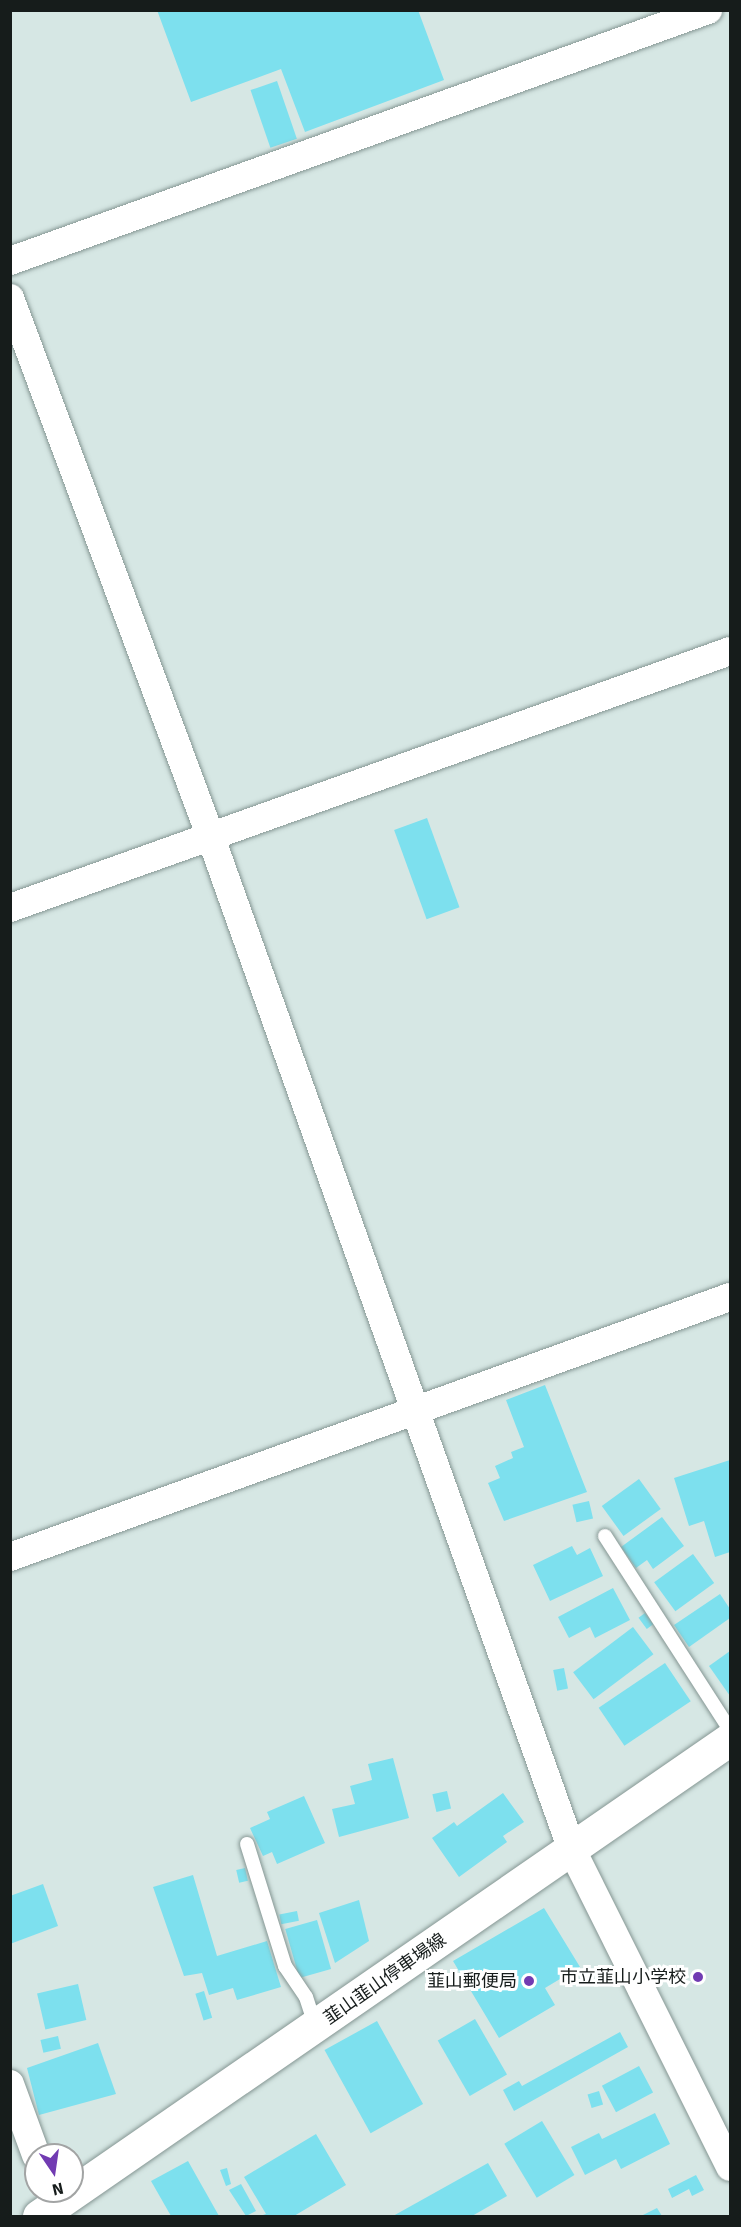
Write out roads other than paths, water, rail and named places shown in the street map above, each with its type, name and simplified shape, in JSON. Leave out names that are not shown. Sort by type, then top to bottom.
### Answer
[{"type":"main road","name":"韮山韮山停車場線","points":[[48,2205],[315,2027],[730,1739]]},
{"type":"street","points":[[10,261],[708,10]]},
{"type":"street","points":[[10,298],[210,835],[572,1850],[730,2167]]},
{"type":"street","points":[[10,908],[730,651]]},
{"type":"street","points":[[10,1557],[730,1297]]},
{"type":"street","points":[[10,2084],[32,2143]]},
{"type":"lane","points":[[605,1536],[730,1730]]},
{"type":"lane","points":[[247,1844],[285,1966],[306,1997],[315,2027]]},
{"type":"place","name":"市立韮山小学校","points":[[698,1977]]},
{"type":"place","name":"韮山郵便局","points":[[529,1981]]}]
